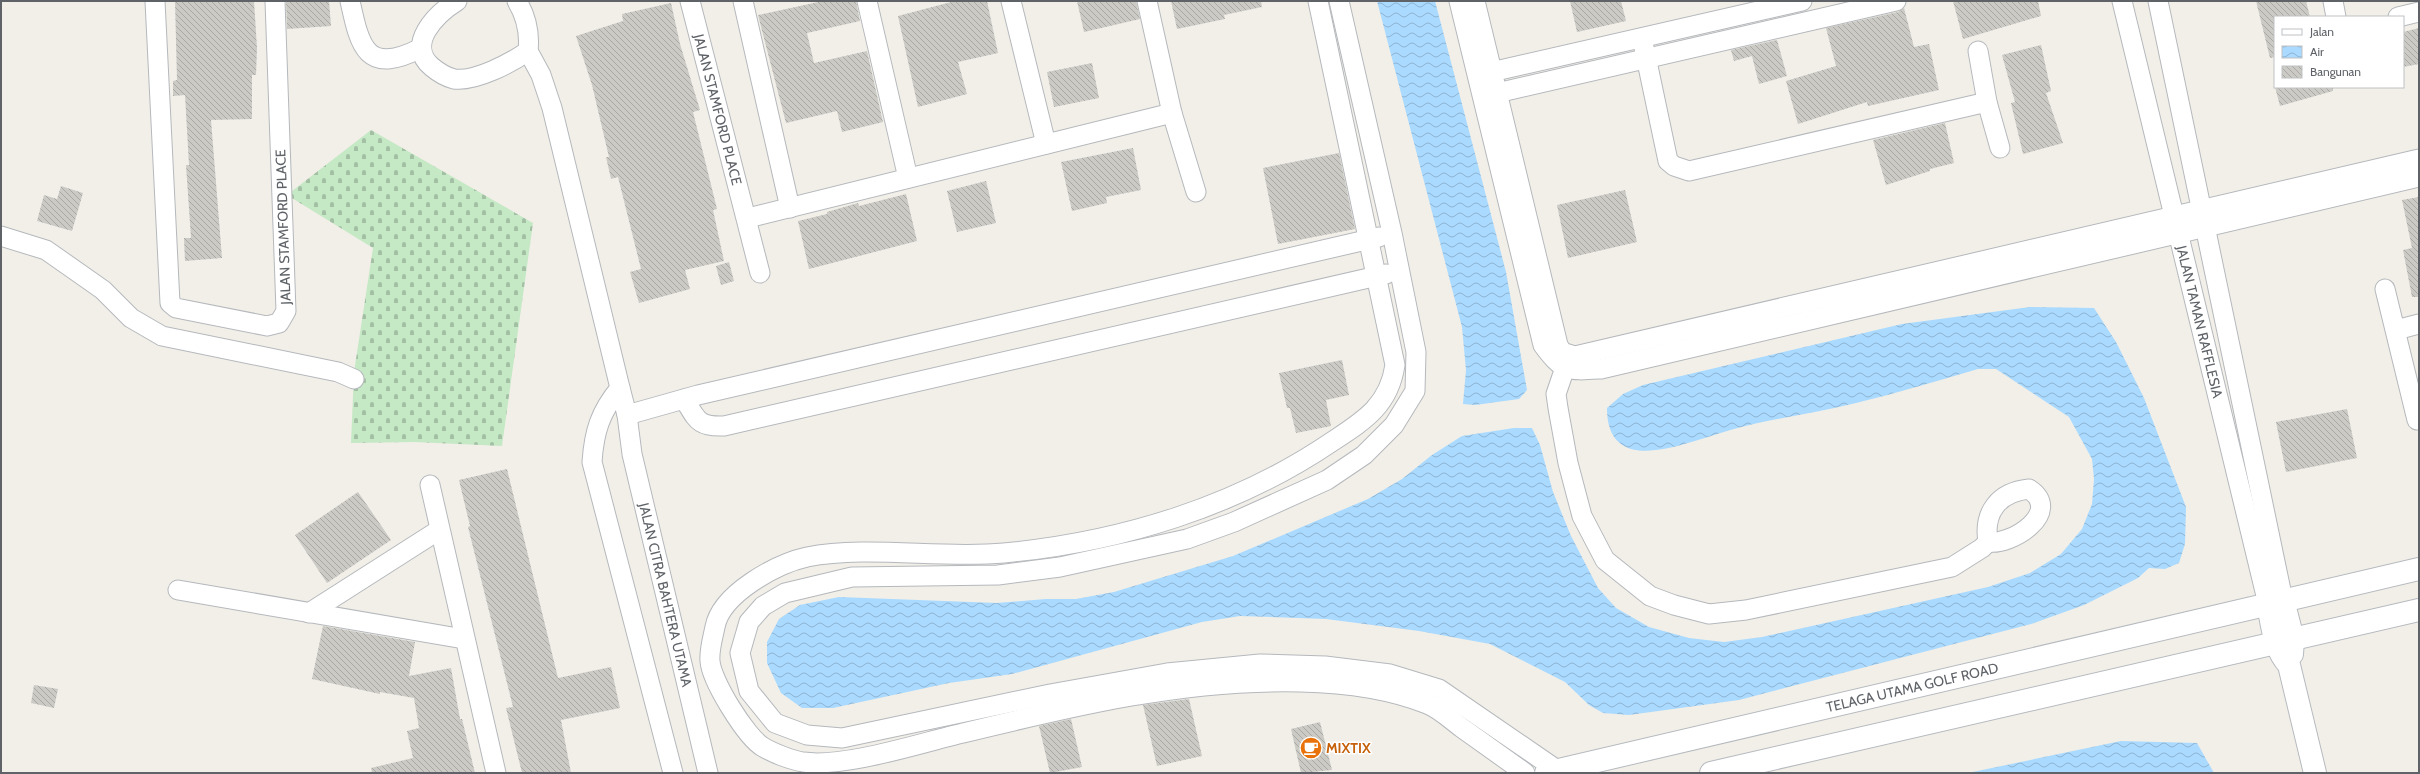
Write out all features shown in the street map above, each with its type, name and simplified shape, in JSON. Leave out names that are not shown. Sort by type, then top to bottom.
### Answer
[{"type":"main road","name":"TELAGA UTAMA GOLF ROAD","points":[[1554,772],[2419,569]]},
{"type":"main road","name":"JALAN TAMAN RAFFLESIA","points":[[2275,602],[2285,641]]},
{"type":"main road","points":[[1711,773],[2419,610]]},
{"type":"main road","points":[[2285,641],[2289,665],[2315,773]]},
{"type":"street","name":"JALAN STAMFORD PLACE","points":[[155,1],[170,303],[176,308],[267,326],[279,323],[286,311],[276,1]]},
{"type":"street","points":[[350,1],[358,39],[364,50],[373,56],[399,57],[421,48]]},
{"type":"street","points":[[456,1],[437,16],[428,28],[422,38],[421,48],[429,64],[453,79],[470,77],[497,67],[528,51],[528,29],[522,9],[517,1]]},
{"type":"street","name":"JALAN STAMFORD PLACE","points":[[690,1],[748,218],[760,273]]},
{"type":"street","points":[[743,1],[790,208]]},
{"type":"street","points":[[867,1],[908,178]]},
{"type":"street","points":[[1011,1],[1046,144]]},
{"type":"street","points":[[1147,1],[1172,113],[1196,192]]},
{"type":"street","points":[[1318,1],[1367,240],[1395,365],[1392,386],[1377,409],[1304,460],[1227,500],[1106,537],[1053,547],[1000,554],[944,556],[842,553],[798,560],[773,568],[731,598],[716,620],[710,662],[726,701],[760,746],[802,762],[847,760],[1054,711],[1170,689],[1261,681],[1324,683],[1386,691],[1432,705],[1525,773]]},
{"type":"street","points":[[1338,1],[1392,233],[1416,352],[1415,391],[1394,425],[1364,455],[1327,480],[1234,522],[1187,539],[1121,555],[1060,567],[998,575],[852,577],[785,593],[763,606],[749,622],[740,653],[750,691],[775,723],[806,735],[842,738],[1050,694],[1167,673],[1260,664],[1325,666],[1390,674],[1439,689],[1554,772]]},
{"type":"street","points":[[1459,1],[1484,74],[1558,345],[1567,361],[1578,371],[1600,369],[2206,229],[2419,177]]},
{"type":"street","points":[[1475,1],[1484,74]]},
{"type":"street","points":[[1484,74],[1802,1]]},
{"type":"street","points":[[1489,95],[1896,1]]},
{"type":"street","name":"JALAN TAMAN RAFFLESIA","points":[[2122,1],[2174,217],[2275,602]]},
{"type":"street","name":"JALAN TAMAN RAFFLESIA","points":[[2158,1],[2206,229],[2275,602]]},
{"type":"street","points":[[2333,1],[2336,16]]},
{"type":"street","points":[[2402,16],[2419,12]]},
{"type":"street","points":[[1642,38],[1648,58],[1668,160],[1674,166],[1689,171],[1987,102]]},
{"type":"street","name":"JALAN CITRA BAHTERA UTAMA","points":[[528,51],[541,75],[552,108],[627,416],[632,454],[708,773]]},
{"type":"street","points":[[1978,51],[1987,102],[2000,148]]},
{"type":"street","points":[[748,218],[1172,113]]},
{"type":"street","points":[[1988,542],[1982,548],[1952,567],[1746,610],[1710,614],[1674,605],[1650,596],[1605,560],[1582,516],[1568,463],[1556,394],[1567,361],[1575,356],[2419,159]]},
{"type":"street","points":[[627,416],[684,399],[1392,233]]},
{"type":"street","points":[[1,236],[46,250],[103,290],[131,318],[162,336],[338,372],[354,379]]},
{"type":"street","points":[[684,399],[701,423],[711,426],[724,426],[1399,271]]},
{"type":"street","points":[[2385,289],[2396,330],[2413,379],[2417,420]]},
{"type":"street","points":[[2396,330],[2419,324]]},
{"type":"street","points":[[620,388],[604,409],[594,441],[592,462],[672,773]]},
{"type":"street","points":[[430,485],[439,530],[496,773]]},
{"type":"street","points":[[308,613],[439,530]]},
{"type":"street","points":[[178,590],[464,639]]},
{"type":"green space","points":[[371,130],[533,223],[502,446],[415,442],[351,443],[354,372],[373,248],[287,195]]},
{"type":"water","points":[[1377,1],[1435,1],[1506,272],[1527,390],[1519,399],[1475,405],[1463,404],[1466,370],[1462,327]]},
{"type":"water","points":[[2030,307],[2094,308],[2116,342],[2144,398],[2186,507],[2185,544],[2179,563],[2165,569],[2149,568],[2138,578],[2084,605],[2031,624],[1739,700],[1629,715],[1603,713],[1589,705],[1565,682],[1490,644],[1419,631],[1326,619],[1240,616],[1202,622],[1012,674],[949,683],[833,708],[802,708],[781,693],[767,663],[767,642],[779,619],[800,605],[839,597],[997,603],[1046,599],[1076,599],[1114,592],[1233,556],[1368,499],[1402,479],[1432,455],[1462,436],[1514,428],[1532,428],[1540,445],[1553,492],[1571,536],[1598,588],[1616,608],[1649,627],[1689,638],[1724,642],[1762,637],[1988,587],[2030,573],[2061,554],[2082,529],[2092,504],[2094,479],[2092,459],[2069,417],[1996,369],[1978,369],[1841,407],[1749,425],[1682,445],[1655,450],[1642,451],[1631,449],[1619,443],[1612,433],[1608,421],[1607,408],[1623,394],[1643,385],[1902,324]]},
{"type":"water","points":[[2121,741],[2197,743],[2214,773],[1968,773]]},
{"type":"building","points":[[175,1],[254,1],[257,48],[256,75],[252,75],[252,119],[211,120],[222,258],[185,261],[184,238],[191,238],[186,165],[189,165],[185,95],[173,96],[173,81],[177,80]]},
{"type":"building","points":[[286,1],[329,1],[331,26],[287,29]]},
{"type":"building","points":[[823,1],[856,1],[860,21],[807,33],[814,63],[867,51],[883,122],[842,132],[837,111],[786,123],[758,15]]},
{"type":"building","points":[[955,1],[987,1],[998,53],[958,62],[967,94],[918,107],[898,16]]},
{"type":"building","points":[[1077,1],[1136,1],[1140,19],[1084,32]]},
{"type":"building","points":[[1171,1],[1261,1],[1262,7],[1224,15],[1225,19],[1177,29]]},
{"type":"building","points":[[1570,1],[1621,1],[1626,21],[1577,32]]},
{"type":"building","points":[[1953,1],[2038,1],[2041,16],[1963,39]]},
{"type":"building","points":[[2256,1],[2306,1],[2310,16],[2274,16],[2274,57],[2270,58]]},
{"type":"building","points":[[671,3],[680,44],[700,110],[693,112],[717,209],[713,210],[724,261],[685,270],[690,289],[639,303],[630,272],[641,269],[618,177],[611,179],[606,157],[609,157],[592,85],[576,36],[623,21],[622,14]]},
{"type":"building","points":[[1904,8],[1914,47],[1929,44],[1939,90],[1868,106],[1867,102],[1798,124],[1786,81],[1836,66],[1826,28],[1898,12]]},
{"type":"building","points":[[2419,28],[2419,64],[2404,67],[2404,32]]},
{"type":"building","points":[[1777,40],[1787,76],[1759,84],[1752,56],[1734,61],[1731,50]]},
{"type":"building","points":[[2041,45],[2051,91],[2046,93],[2063,143],[2023,154],[2011,103],[2015,102],[2002,55]]},
{"type":"building","points":[[1092,63],[1099,98],[1054,107],[1047,72]]},
{"type":"building","points":[[2275,88],[2333,88],[2333,91],[2280,106]]},
{"type":"building","points":[[1945,123],[1954,163],[1930,169],[1930,171],[1886,185],[1873,140]]},
{"type":"building","points":[[1133,148],[1141,190],[1106,197],[1107,203],[1072,211],[1061,162]]},
{"type":"building","points":[[1339,153],[1355,229],[1278,244],[1263,168]]},
{"type":"building","points":[[986,181],[996,223],[957,232],[947,191]]},
{"type":"building","points":[[61,186],[83,193],[72,231],[37,221],[44,195],[57,199]]},
{"type":"building","points":[[1625,190],[1637,242],[1568,258],[1557,205]]},
{"type":"building","points":[[906,194],[917,241],[809,269],[798,221],[827,214],[827,212],[858,203],[859,206]]},
{"type":"building","points":[[2419,197],[2419,297],[2412,297],[2403,250],[2412,248],[2402,200]]},
{"type":"building","points":[[729,262],[734,281],[721,285],[716,266]]},
{"type":"building","points":[[1342,360],[1349,395],[1326,400],[1331,426],[1296,433],[1290,408],[1287,408],[1279,373]]},
{"type":"building","points":[[2347,409],[2357,458],[2286,472],[2276,422]]},
{"type":"building","points":[[507,469],[558,678],[611,667],[620,708],[561,720],[571,773],[522,773],[506,708],[513,707],[468,527],[470,526],[459,480]]},
{"type":"building","points":[[358,492],[391,540],[327,583],[295,535]]},
{"type":"building","points":[[323,626],[415,642],[409,676],[451,668],[460,719],[462,719],[475,773],[372,773],[371,768],[413,758],[407,731],[419,728],[414,698],[380,692],[380,694],[312,679]]},
{"type":"building","points":[[34,685],[58,689],[54,708],[31,703]]},
{"type":"building","points":[[1189,699],[1202,756],[1157,766],[1143,705]]},
{"type":"building","points":[[1071,719],[1082,767],[1050,773],[1039,726]]},
{"type":"building","points":[[1320,722],[1332,770],[1301,773],[1291,729]]},
{"type":"place","name":"MIXTIX","points":[[1311,748]]}]
